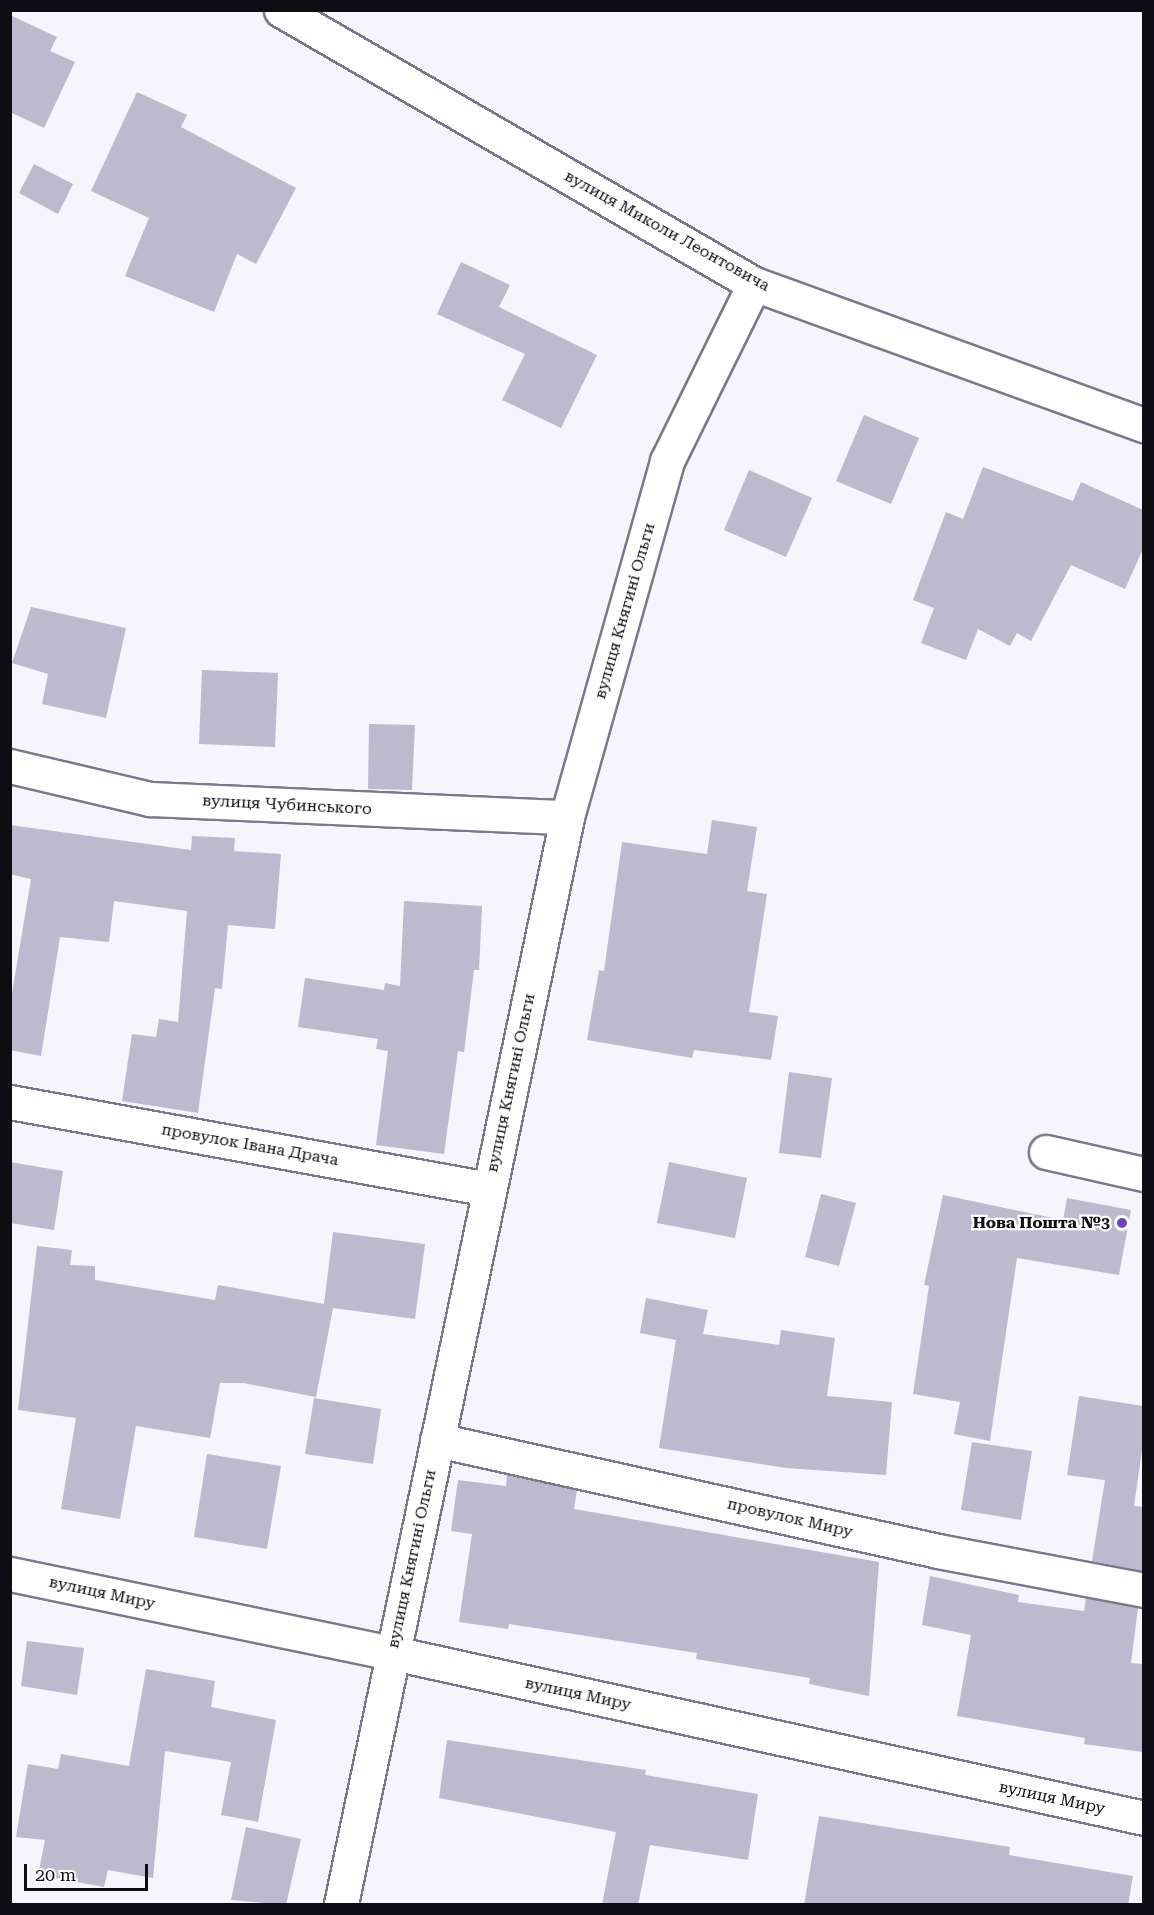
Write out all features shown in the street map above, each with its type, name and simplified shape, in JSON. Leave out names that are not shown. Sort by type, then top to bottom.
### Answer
[{"type":"street","name":"вулиця Миколи Леонтовича","points":[[281,10],[754,284],[1143,426]]},
{"type":"street","name":"вулиця Княгині Ольги","points":[[340,1905],[567,818],[668,461],[754,284]]},
{"type":"street","name":"вулиця Чубинського","points":[[10,766],[150,799],[567,818]]},
{"type":"street","name":"провулок Івана Драча","points":[[10,1102],[489,1189]]},
{"type":"street","points":[[1046,1152],[1143,1174]]},
{"type":"street","name":"провулок Миру","points":[[437,1440],[938,1551],[1143,1590]]},
{"type":"street","name":"вулиця Миру","points":[[10,1574],[393,1653],[1143,1818]]},
{"type":"building","points":[[10,15],[57,37],[50,51],[75,62],[44,128],[10,112]]},
{"type":"building","points":[[137,92],[187,115],[181,127],[296,188],[256,264],[237,254],[214,312],[125,276],[149,218],[91,191]]},
{"type":"building","points":[[34,164],[73,184],[58,214],[19,193]]},
{"type":"building","points":[[461,262],[510,285],[499,307],[597,355],[561,428],[502,400],[525,354],[437,314]]},
{"type":"building","points":[[864,415],[919,438],[891,504],[836,481]]},
{"type":"building","points":[[983,467],[1073,501],[1081,482],[1143,510],[1143,549],[1125,589],[1071,565],[1031,641],[1017,633],[1010,646],[978,629],[966,660],[921,643],[934,608],[913,600],[946,512],[963,519]]},
{"type":"building","points":[[749,470],[812,498],[786,557],[724,530]]},
{"type":"building","points":[[31,607],[126,628],[106,718],[42,704],[48,674],[12,663]]},
{"type":"building","points":[[202,670],[278,673],[275,747],[199,744]]},
{"type":"building","points":[[369,724],[415,725],[412,790],[368,789]]},
{"type":"building","points":[[712,820],[757,827],[747,891],[767,894],[749,1012],[778,1016],[771,1060],[694,1050],[692,1058],[587,1040],[599,970],[604,971],[622,842],[707,854]]},
{"type":"building","points":[[10,825],[191,850],[192,836],[235,838],[234,851],[281,854],[275,929],[228,925],[222,989],[215,988],[198,1113],[122,1101],[132,1034],[156,1037],[159,1019],[178,1022],[187,911],[114,901],[109,942],[60,937],[41,1056],[10,1050],[10,1005],[31,879],[10,874]]},
{"type":"building","points":[[404,901],[482,906],[479,970],[474,970],[464,1052],[458,1051],[444,1154],[376,1145],[388,1051],[376,1049],[378,1039],[298,1027],[305,978],[384,990],[385,983],[400,986]]},
{"type":"building","points":[[789,1072],[832,1078],[821,1158],[779,1153]]},
{"type":"building","points":[[10,1162],[63,1171],[54,1230],[10,1223]]},
{"type":"building","points":[[669,1162],[747,1178],[735,1238],[657,1223]]},
{"type":"building","points":[[821,1194],[856,1203],[839,1266],[805,1257]]},
{"type":"building","points":[[943,1195],[1063,1220],[1067,1198],[1131,1210],[1119,1275],[1017,1258],[990,1441],[954,1434],[960,1402],[913,1394],[929,1286],[924,1285]]},
{"type":"building","points":[[333,1232],[425,1244],[415,1319],[333,1308],[316,1397],[243,1383],[220,1383],[210,1438],[136,1426],[120,1519],[61,1509],[76,1418],[18,1410],[37,1246],[72,1250],[70,1265],[95,1266],[95,1280],[215,1300],[218,1285],[324,1304]]},
{"type":"building","points":[[646,1298],[708,1310],[703,1334],[779,1345],[781,1330],[835,1338],[827,1396],[892,1402],[886,1475],[786,1468],[659,1448],[676,1340],[640,1333]]},
{"type":"building","points":[[1079,1396],[1143,1406],[1143,1443],[1134,1506],[1143,1507],[1142,1571],[1092,1561],[1105,1480],[1067,1475]]},
{"type":"building","points":[[314,1398],[381,1409],[373,1464],[305,1454]]},
{"type":"building","points":[[972,1442],[1032,1451],[1021,1520],[961,1510]]},
{"type":"building","points":[[207,1454],[281,1466],[267,1549],[194,1537]]},
{"type":"building","points":[[507,1475],[577,1490],[574,1509],[879,1562],[869,1696],[809,1684],[810,1678],[696,1659],[697,1653],[509,1624],[508,1629],[459,1622],[472,1534],[451,1531],[458,1480],[506,1486]]},
{"type":"building","points":[[930,1576],[1019,1595],[1018,1602],[1084,1611],[1086,1598],[1138,1608],[1131,1663],[1143,1664],[1143,1752],[1084,1744],[1085,1738],[957,1716],[971,1635],[922,1625]]},
{"type":"building","points":[[27,1641],[84,1648],[77,1695],[21,1686]]},
{"type":"building","points":[[146,1669],[215,1681],[211,1707],[276,1720],[258,1822],[221,1815],[231,1762],[165,1751],[153,1878],[108,1870],[104,1887],[38,1875],[45,1840],[16,1837],[28,1764],[58,1769],[61,1754],[129,1766]]},
{"type":"building","points":[[447,1740],[646,1770],[645,1775],[758,1794],[748,1860],[650,1845],[638,1905],[602,1905],[616,1832],[439,1798]]},
{"type":"building","points":[[819,1816],[1010,1847],[1009,1855],[1133,1876],[1128,1905],[804,1905]]},
{"type":"building","points":[[246,1827],[301,1839],[286,1905],[231,1900]]},
{"type":"place","name":"Нова Пошта №3","points":[[1122,1223]]}]
